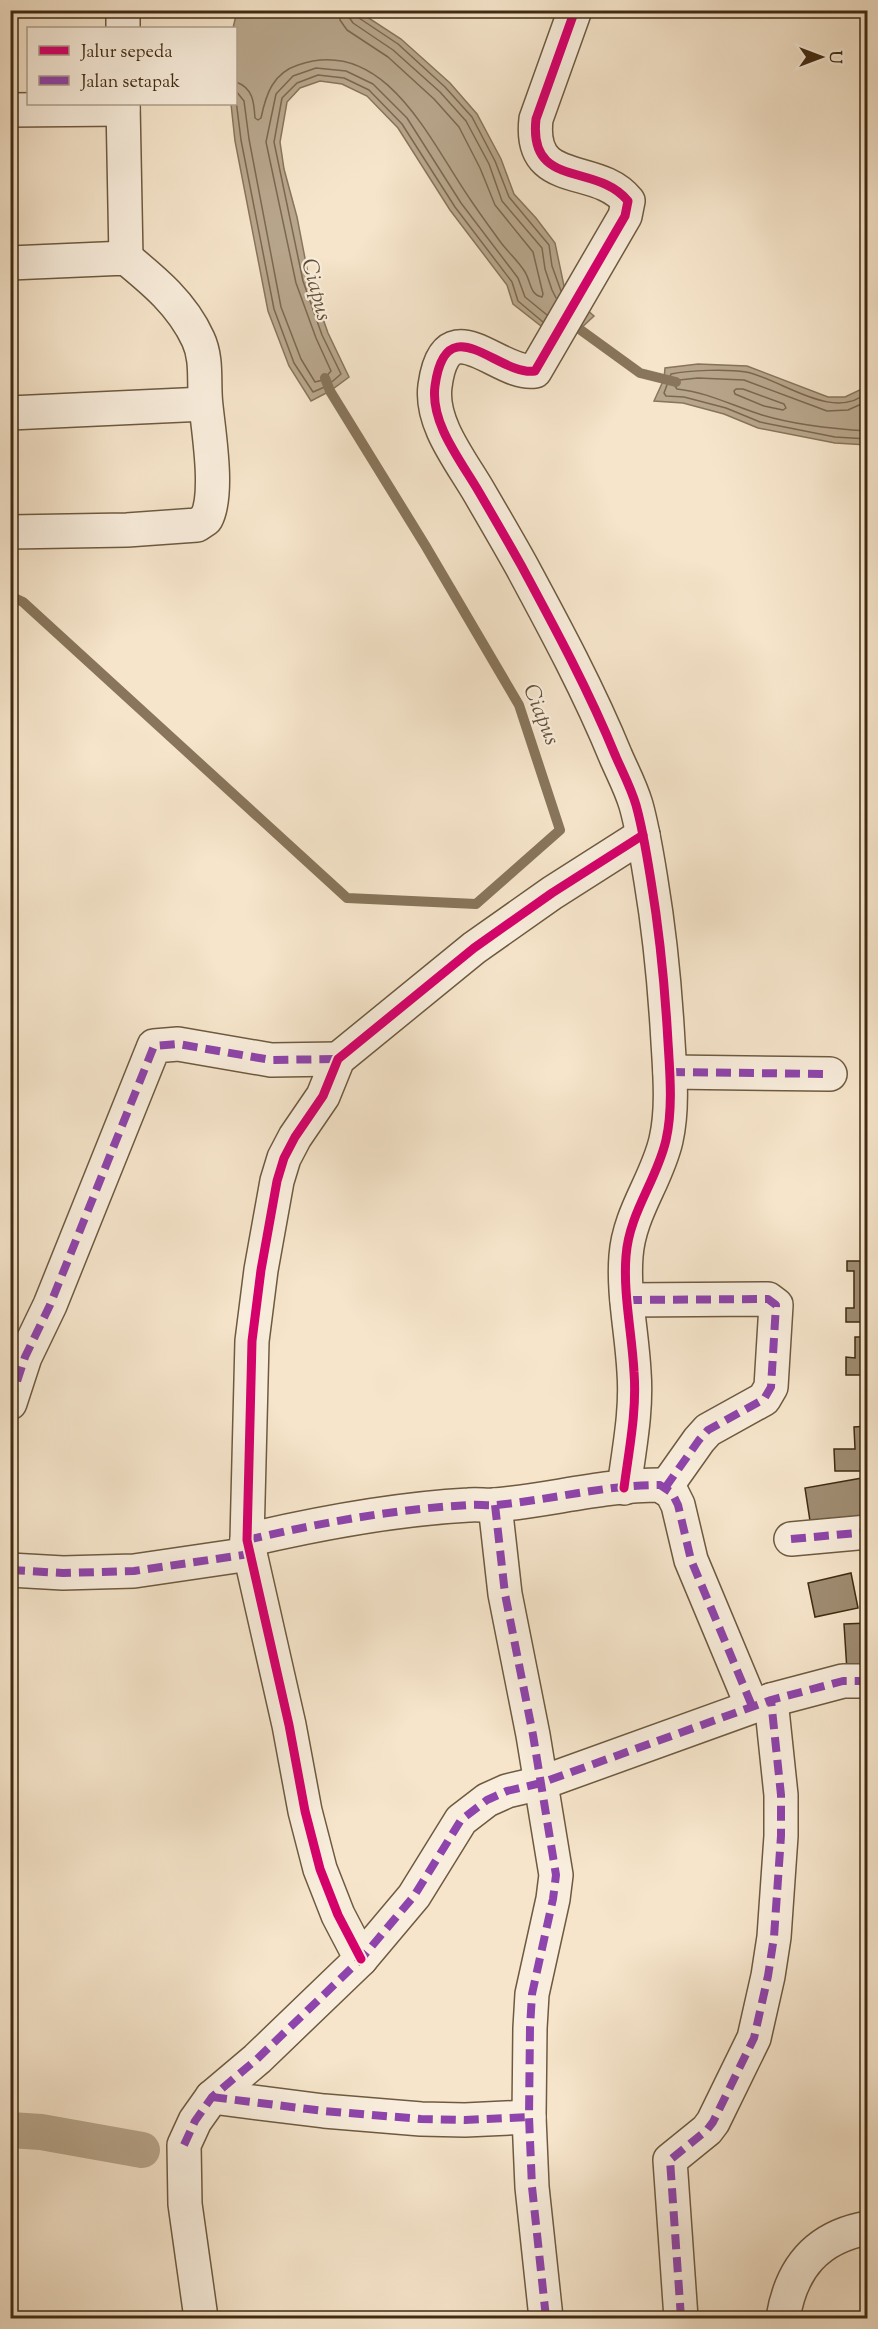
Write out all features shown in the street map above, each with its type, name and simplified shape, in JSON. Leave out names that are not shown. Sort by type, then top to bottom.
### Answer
[{"type":"street","points":[[123,10],[123,27]]},
{"type":"street","points":[[575,10],[536,119],[538,152],[558,169],[599,181],[618,191],[628,201],[625,216],[535,371],[525,372],[472,348],[462,346],[451,350],[439,371],[434,396],[446,436],[520,563],[602,722],[630,788],[643,835],[657,916],[670,1072],[666,1140],[636,1212],[628,1245],[626,1283],[635,1410],[624,1488]]},
{"type":"street","points":[[10,110],[123,106],[126,258]]},
{"type":"street","points":[[10,263],[126,258],[167,292],[198,340],[206,387],[205,404],[211,443],[211,507],[206,519],[187,527],[10,532]]},
{"type":"street","points":[[10,413],[205,404]]},
{"type":"street","points":[[361,1959],[338,1915],[320,1869],[305,1811],[289,1725],[249,1547],[248,1458],[252,1341],[270,1217],[284,1158],[295,1137],[323,1096],[338,1059],[474,948],[552,893],[643,835]]},
{"type":"street","points":[[10,1403],[25,1357],[50,1305],[154,1046],[178,1044],[271,1060],[338,1059]]},
{"type":"street","points":[[670,1072],[830,1074]]},
{"type":"street","points":[[627,1300],[768,1299],[776,1305],[771,1387],[768,1395],[708,1430],[665,1488]]},
{"type":"street","points":[[10,1570],[63,1573],[134,1571],[249,1547],[354,1518],[469,1505],[495,1505],[645,1485],[660,1485],[672,1493],[678,1505],[691,1560],[762,1703],[781,1795],[781,1836],[774,1937],[756,2028],[747,2054],[707,2130],[670,2160],[681,2319]]},
{"type":"street","points":[[495,1505],[505,1594],[556,1875],[554,1899],[532,1994],[529,2116],[532,2187],[546,2319]]},
{"type":"street","points":[[791,1539],[867,1532]]},
{"type":"street","points":[[201,2319],[185,2204],[184,2145],[195,2121],[212,2097],[256,2060],[361,1959],[414,1896],[461,1820],[487,1800],[507,1791],[541,1783],[762,1703],[843,1681],[867,1682]]},
{"type":"street","points":[[212,2097],[324,2111],[421,2119],[465,2120],[529,2116]]},
{"type":"street","points":[[783,2319],[793,2282],[810,2257],[823,2244],[842,2234],[867,2228]]},
{"type":"water","points":[[237,11],[358,11],[401,39],[450,83],[477,114],[501,159],[514,194],[555,243],[564,286],[572,297],[594,316],[564,344],[513,304],[507,285],[450,210],[398,128],[367,96],[342,84],[320,81],[300,88],[287,102],[280,142],[309,279],[328,333],[349,377],[311,401],[289,366],[268,311],[235,141],[231,105],[237,105],[237,27],[233,27]]},
{"type":"water","points":[[698,364],[747,366],[828,397],[845,397],[862,389],[867,381],[867,445],[835,443],[758,428],[724,414],[683,403],[654,401],[664,379],[665,368]]},
{"type":"building","points":[[847,1261],[868,1261],[868,1322],[846,1322],[846,1308],[854,1308],[854,1271],[847,1271]]},
{"type":"building","points":[[855,1337],[868,1337],[868,1375],[846,1375],[846,1357],[855,1358]]},
{"type":"building","points":[[868,1426],[868,1471],[835,1471],[834,1449],[855,1449],[854,1427]]},
{"type":"building","points":[[868,1477],[868,1525],[812,1534],[805,1488]]},
{"type":"building","points":[[851,1573],[858,1608],[815,1617],[808,1583]]},
{"type":"building","points":[[868,1623],[868,1670],[847,1671],[844,1624]]},
{"type":"waterway","name":"Ciapus","points":[[571,323],[640,373],[676,382]]},
{"type":"waterway","name":"Ciapus","points":[[10,596],[23,602],[347,898],[476,904],[560,830],[519,705],[425,545],[330,391],[325,378]]},
{"type":"waterway","points":[[10,2130],[41,2132],[142,2150]]},
{"type":"marked path","points":[[10,1403],[25,1357],[50,1305],[154,1046],[178,1044],[271,1060],[338,1059]]},
{"type":"marked path","points":[[670,1072],[830,1074]]},
{"type":"marked path","points":[[627,1300],[768,1299],[776,1305],[771,1387],[764,1399],[708,1430],[665,1488]]},
{"type":"marked path","points":[[247,1540],[385,1513],[516,1503],[619,1487],[660,1485],[672,1493],[678,1505],[691,1560],[752,1706]]},
{"type":"marked path","points":[[495,1505],[505,1594],[533,1735],[556,1875],[553,1899],[532,1994],[530,2028],[529,2117],[532,2187],[546,2318]]},
{"type":"marked path","points":[[791,1539],[868,1532]]},
{"type":"marked path","points":[[10,1570],[63,1573],[134,1571],[250,1554]]},
{"type":"marked path","points":[[184,2145],[195,2121],[212,2097],[257,2059],[361,1959],[414,1896],[461,1820],[487,1800],[507,1791],[541,1783],[771,1700],[843,1681],[868,1681]]},
{"type":"marked path","points":[[681,2318],[670,2160],[707,2130],[713,2122],[754,2038],[774,1937],[781,1836],[781,1795],[771,1700]]},
{"type":"marked path","points":[[212,2097],[324,2111],[421,2119],[465,2120],[529,2117]]},
{"type":"cycle path","points":[[575,10],[536,119],[536,141],[543,156],[553,166],[615,189],[628,201],[625,216],[535,371],[521,370],[476,350],[462,347],[450,350],[441,362],[435,386],[435,400],[437,414],[448,441],[521,565],[595,708],[627,781],[641,824],[657,921],[664,982],[670,1066],[670,1104],[662,1155],[632,1225],[626,1256],[626,1285],[635,1387],[624,1488]]},
{"type":"cycle path","points":[[361,1959],[338,1915],[320,1869],[305,1811],[289,1725],[247,1540],[252,1341],[261,1270],[277,1181],[284,1158],[295,1137],[323,1096],[338,1059],[474,948],[552,893],[643,835]]}]
